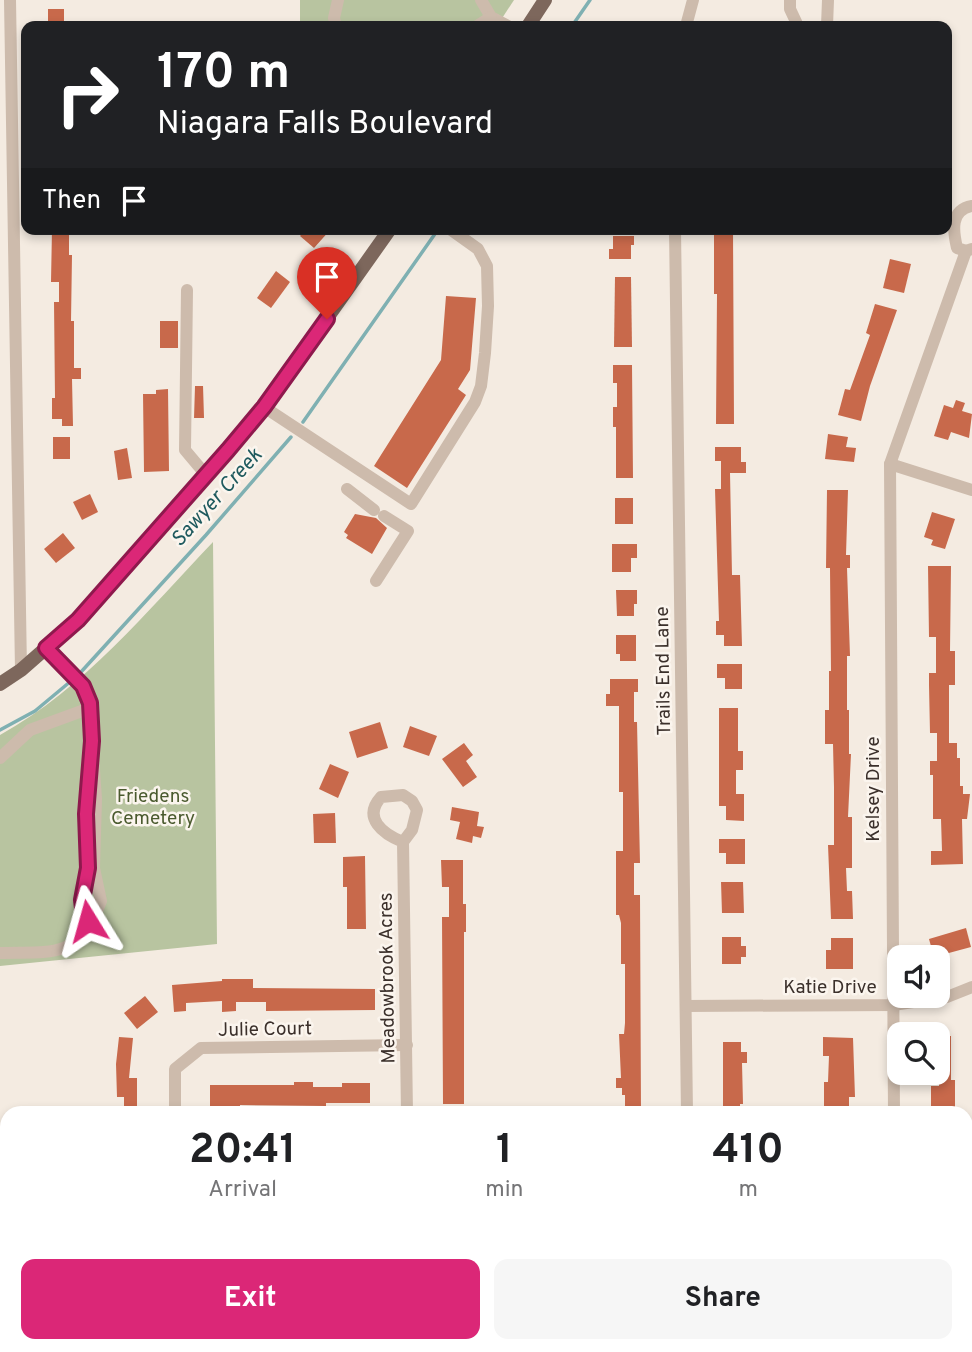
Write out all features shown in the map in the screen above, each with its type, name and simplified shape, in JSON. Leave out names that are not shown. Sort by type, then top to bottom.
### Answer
[{"type":"main road","points":[[531,21],[545,0]]},
{"type":"main road","points":[[0,684],[78,620],[206,475],[264,407],[386,235]]},
{"type":"street","points":[[10,0],[20,670]]},
{"type":"street","points":[[336,21],[338,0]]},
{"type":"street","points":[[481,0],[491,16],[500,21]]},
{"type":"street","points":[[687,21],[693,0]]},
{"type":"street","points":[[790,0],[790,9],[796,21]]},
{"type":"street","points":[[827,21],[828,0]]},
{"type":"street","points":[[484,21],[491,16]]},
{"type":"street","name":"Kelsey Drive","points":[[893,945],[890,464],[969,250],[957,248],[953,222],[960,211],[972,206]]},
{"type":"street","points":[[264,407],[411,503],[475,402],[481,386],[488,306],[487,266],[478,249],[458,235]]},
{"type":"street","name":"Trails End Lane","points":[[675,235],[687,1106]]},
{"type":"street","points":[[187,290],[185,450],[206,475]]},
{"type":"street","points":[[890,464],[972,490]]},
{"type":"street","points":[[347,489],[408,531],[376,581]]},
{"type":"street","points":[[0,953],[69,948],[82,936],[90,913],[83,908],[82,900],[88,868],[86,799],[92,741],[88,693],[46,648]]},
{"type":"street","points":[[0,758],[30,730],[90,708]]},
{"type":"street","name":"Meadowbrook Acres","points":[[403,842],[407,1106]]},
{"type":"street","name":"Katie Drive","points":[[950,996],[972,987]]},
{"type":"street","name":"Katie Drive","points":[[686,1006],[887,1005]]},
{"type":"street","name":"Kelsey Drive","points":[[893,1008],[894,1106]]},
{"type":"street","name":"Julie Court","points":[[175,1106],[175,1069],[201,1048],[407,1045]]},
{"type":"green space","points":[[300,0],[514,0],[500,21],[300,21]]},
{"type":"green space","name":"Friedens Cemetery","points":[[213,542],[217,944],[0,966],[0,735],[60,695],[114,647]]},
{"type":"building","points":[[48,9],[64,9],[64,21],[48,21]]},
{"type":"building","points":[[52,235],[69,235],[69,255],[72,255],[71,321],[74,321],[74,368],[81,368],[81,379],[72,379],[73,426],[62,426],[62,419],[52,419],[52,398],[55,398],[54,302],[59,302],[59,282],[51,282]]},
{"type":"building","points":[[301,235],[326,235],[314,248]]},
{"type":"building","points":[[714,235],[733,235],[734,424],[716,424],[717,294],[714,294]]},
{"type":"building","points":[[613,236],[634,236],[631,259],[609,259],[609,249],[613,249]]},
{"type":"building","points":[[890,259],[911,264],[904,293],[883,288]]},
{"type":"building","points":[[276,271],[290,282],[271,308],[257,298]]},
{"type":"building","points":[[615,277],[631,277],[632,347],[614,347]]},
{"type":"building","points":[[446,296],[476,298],[470,370],[458,389],[466,395],[407,488],[374,466],[441,360]]},
{"type":"building","points":[[875,304],[897,310],[870,386],[861,421],[838,415],[845,389],[850,390],[870,335],[866,333]]},
{"type":"building","points":[[160,321],[178,321],[178,348],[160,348]]},
{"type":"building","points":[[613,365],[632,365],[633,478],[616,478],[616,427],[613,427],[613,407],[617,407],[617,383],[613,383]]},
{"type":"building","points":[[195,386],[203,386],[204,418],[194,418]]},
{"type":"building","points":[[168,389],[169,471],[144,472],[143,394],[156,394],[156,390]]},
{"type":"building","points":[[956,400],[965,403],[962,411],[972,414],[969,438],[951,432],[948,440],[934,436],[944,405],[953,408]]},
{"type":"building","points":[[828,434],[848,437],[846,447],[856,448],[854,462],[825,459]]},
{"type":"building","points":[[53,437],[70,437],[70,459],[53,459]]},
{"type":"building","points":[[715,447],[741,447],[741,462],[746,462],[746,473],[730,473],[732,575],[740,575],[742,646],[724,646],[724,635],[716,635],[716,621],[719,621],[715,489],[721,489],[721,461],[715,461]]},
{"type":"building","points":[[127,448],[132,478],[118,480],[114,451]]},
{"type":"building","points":[[827,490],[848,490],[846,555],[850,555],[850,568],[847,568],[850,656],[847,656],[847,710],[851,754],[848,817],[852,817],[852,868],[846,868],[847,891],[852,891],[853,919],[831,919],[828,845],[834,845],[833,744],[825,744],[825,710],[829,710],[831,671],[830,568],[826,568]]},
{"type":"building","points":[[90,494],[98,512],[82,520],[73,502]]},
{"type":"building","points":[[615,498],[633,498],[633,524],[615,524]]},
{"type":"building","points":[[932,512],[955,519],[945,549],[931,545],[933,540],[924,537]]},
{"type":"building","points":[[355,514],[376,518],[387,528],[372,554],[346,538],[348,535],[344,532]]},
{"type":"building","points":[[63,533],[75,548],[56,563],[44,549]]},
{"type":"building","points":[[612,544],[637,544],[637,558],[631,558],[631,572],[612,572]]},
{"type":"building","points":[[928,566],[951,566],[950,651],[955,651],[955,685],[949,685],[949,743],[957,743],[960,786],[963,786],[963,794],[970,794],[967,819],[962,819],[963,864],[931,865],[931,851],[942,851],[941,819],[933,819],[933,775],[930,775],[930,761],[937,761],[937,733],[930,733],[929,673],[936,673],[936,637],[929,637]]},
{"type":"building","points":[[616,590],[637,590],[634,616],[617,616]]},
{"type":"building","points":[[616,635],[636,635],[636,661],[620,661],[620,654],[616,654]]},
{"type":"building","points":[[717,664],[742,664],[742,689],[725,689],[725,678],[717,678]]},
{"type":"building","points":[[610,679],[638,679],[638,692],[634,692],[634,722],[637,722],[640,863],[634,863],[634,895],[640,895],[641,1106],[625,1106],[622,1088],[616,1088],[616,1078],[621,1078],[619,1034],[624,1034],[625,1023],[625,964],[621,964],[621,923],[619,915],[616,915],[616,851],[623,851],[623,792],[619,792],[619,706],[606,706],[606,694],[610,694]]},
{"type":"building","points":[[719,708],[738,708],[738,751],[743,751],[743,770],[736,770],[736,794],[744,794],[744,821],[726,820],[726,806],[719,806]]},
{"type":"building","points":[[380,722],[388,748],[357,758],[349,732]]},
{"type":"building","points":[[410,726],[437,736],[429,756],[403,747]]},
{"type":"building","points":[[464,743],[473,755],[466,761],[477,777],[463,787],[442,759]]},
{"type":"building","points":[[330,764],[349,772],[338,798],[319,789]]},
{"type":"building","points":[[452,807],[479,812],[477,826],[484,827],[481,838],[473,836],[472,843],[456,839],[460,822],[450,820]]},
{"type":"building","points":[[335,813],[336,843],[314,843],[313,814]]},
{"type":"building","points":[[719,839],[745,839],[745,864],[726,864],[726,853],[719,853]]},
{"type":"building","points":[[365,856],[366,929],[347,929],[347,887],[343,887],[343,857]]},
{"type":"building","points":[[441,860],[463,860],[463,904],[466,904],[464,1104],[443,1104],[442,917],[449,917],[449,887],[442,887]]},
{"type":"building","points":[[721,882],[743,882],[744,913],[722,913]]},
{"type":"building","points":[[966,928],[971,947],[950,953],[950,945],[931,945],[929,939]]},
{"type":"building","points":[[722,937],[741,937],[741,946],[746,946],[746,957],[741,957],[741,964],[722,964]]},
{"type":"building","points":[[831,938],[853,938],[853,969],[826,969],[826,950],[831,950]]},
{"type":"building","points":[[222,979],[253,979],[253,988],[375,989],[375,1010],[266,1011],[266,1002],[236,1002],[236,1011],[222,1012],[222,1001],[186,1003],[186,1011],[174,1012],[172,985]]},
{"type":"building","points":[[145,996],[158,1012],[137,1029],[124,1013]]},
{"type":"building","points":[[951,1036],[951,1080],[955,1080],[955,1106],[931,1106],[931,1086],[950,1085]]},
{"type":"building","points":[[119,1037],[133,1038],[129,1078],[137,1078],[137,1106],[124,1106],[124,1097],[117,1097]]},
{"type":"building","points":[[823,1037],[853,1038],[855,1097],[849,1097],[849,1106],[824,1106],[824,1082],[828,1082],[829,1056],[823,1056]]},
{"type":"building","points":[[723,1042],[741,1042],[741,1052],[747,1052],[747,1063],[742,1063],[743,1104],[723,1106]]},
{"type":"building","points":[[294,1082],[313,1082],[313,1087],[342,1087],[342,1083],[370,1083],[370,1103],[326,1103],[326,1106],[210,1106],[210,1085],[294,1085]]},
{"type":"waterway","name":"Sawyer Creek","points":[[575,21],[590,0]]},
{"type":"waterway","name":"Sawyer Creek","points":[[303,422],[434,235]]},
{"type":"waterway","name":"Sawyer Creek","points":[[81,672],[291,437]]},
{"type":"waterway","name":"Sawyer Creek","points":[[0,730],[35,711],[71,681]]},
{"type":"route","points":[[88,921],[90,913],[83,908],[82,900],[89,852],[86,799],[92,741],[90,703],[88,693],[79,680],[46,648],[78,620],[228,450],[264,407],[327,319]]}]
